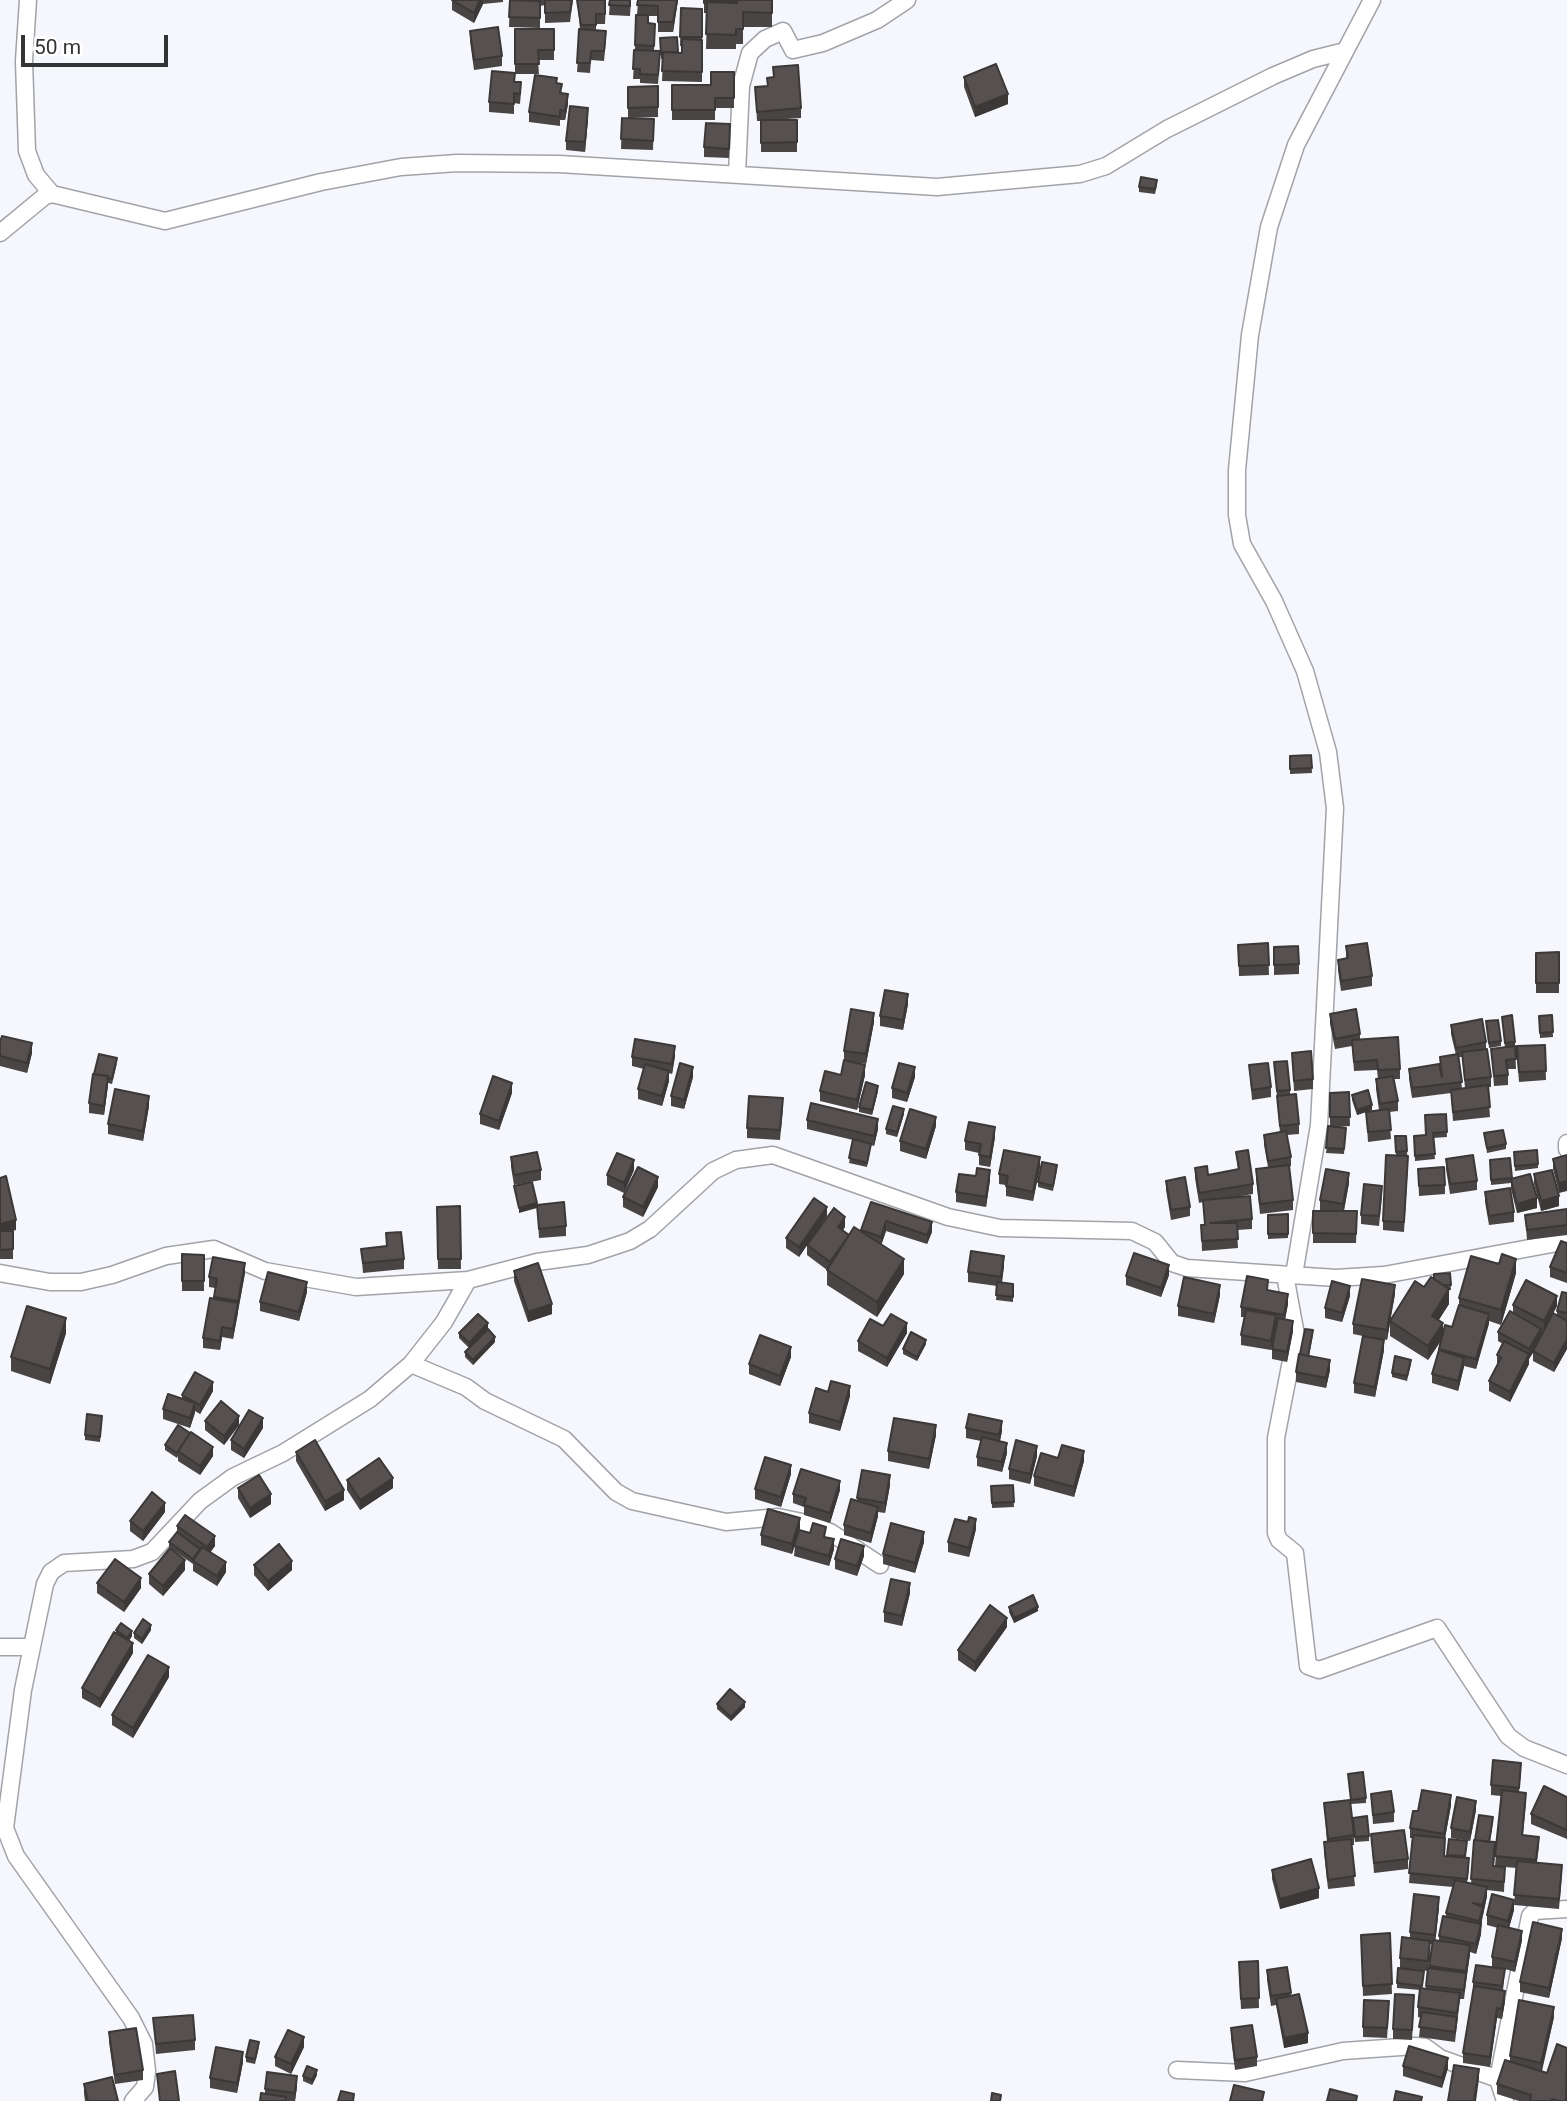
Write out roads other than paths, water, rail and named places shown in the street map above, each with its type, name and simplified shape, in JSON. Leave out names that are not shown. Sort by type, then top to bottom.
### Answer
[{"type":"street","points":[[28,0],[24,61],[27,151],[36,175],[52,194]]},
{"type":"street","points":[[737,174],[741,86],[750,54],[765,39],[783,31],[793,50],[823,43],[877,20],[907,0]]},
{"type":"street","points":[[1372,0],[1296,145],[1269,228],[1250,335],[1237,470],[1237,515],[1242,544],[1274,601],[1313,696],[1328,752],[1335,808],[1319,1125],[1289,1275],[1296,1335],[1275,1445],[1276,1533],[1279,1540],[1295,1553],[1308,1666],[1319,1670],[1437,1628],[1508,1736],[1524,1748],[1567,1765]]},
{"type":"street","points":[[0,233],[45,196],[52,194],[164,221],[199,215],[308,186],[401,167],[457,163],[559,164],[937,187],[1089,172],[1106,166],[1167,129],[1273,76],[1313,59],[1345,51]]},
{"type":"street","points":[[1567,1143],[1567,1149]]},
{"type":"street","points":[[0,1273],[50,1282],[81,1282],[112,1276],[166,1256],[214,1249],[265,1271],[356,1287],[467,1280],[537,1262],[588,1255],[630,1241],[650,1229],[713,1171],[736,1160],[773,1156],[948,1217],[1000,1228],[1132,1231],[1155,1242],[1172,1263],[1182,1267],[1336,1278],[1414,1271],[1567,1241]]},
{"type":"street","points":[[133,2101],[145,2087],[147,2071],[144,2044],[135,2026],[16,1856],[5,1829],[40,1599],[51,1572],[58,1566],[143,1557],[163,1542],[200,1502],[233,1477],[283,1453],[370,1399],[411,1364],[444,1322],[467,1280]]},
{"type":"street","points":[[411,1364],[466,1387],[485,1401],[564,1439],[616,1492],[632,1501],[726,1522],[778,1517],[802,1522],[830,1532],[880,1565]]},
{"type":"street","points":[[0,1647],[31,1647]]},
{"type":"street","points":[[1505,2101],[1499,2079],[1530,1916],[1535,1911],[1567,1909]]},
{"type":"street","points":[[1177,2070],[1245,2073],[1343,2051],[1415,2046],[1425,2047],[1443,2059],[1499,2079]]}]
